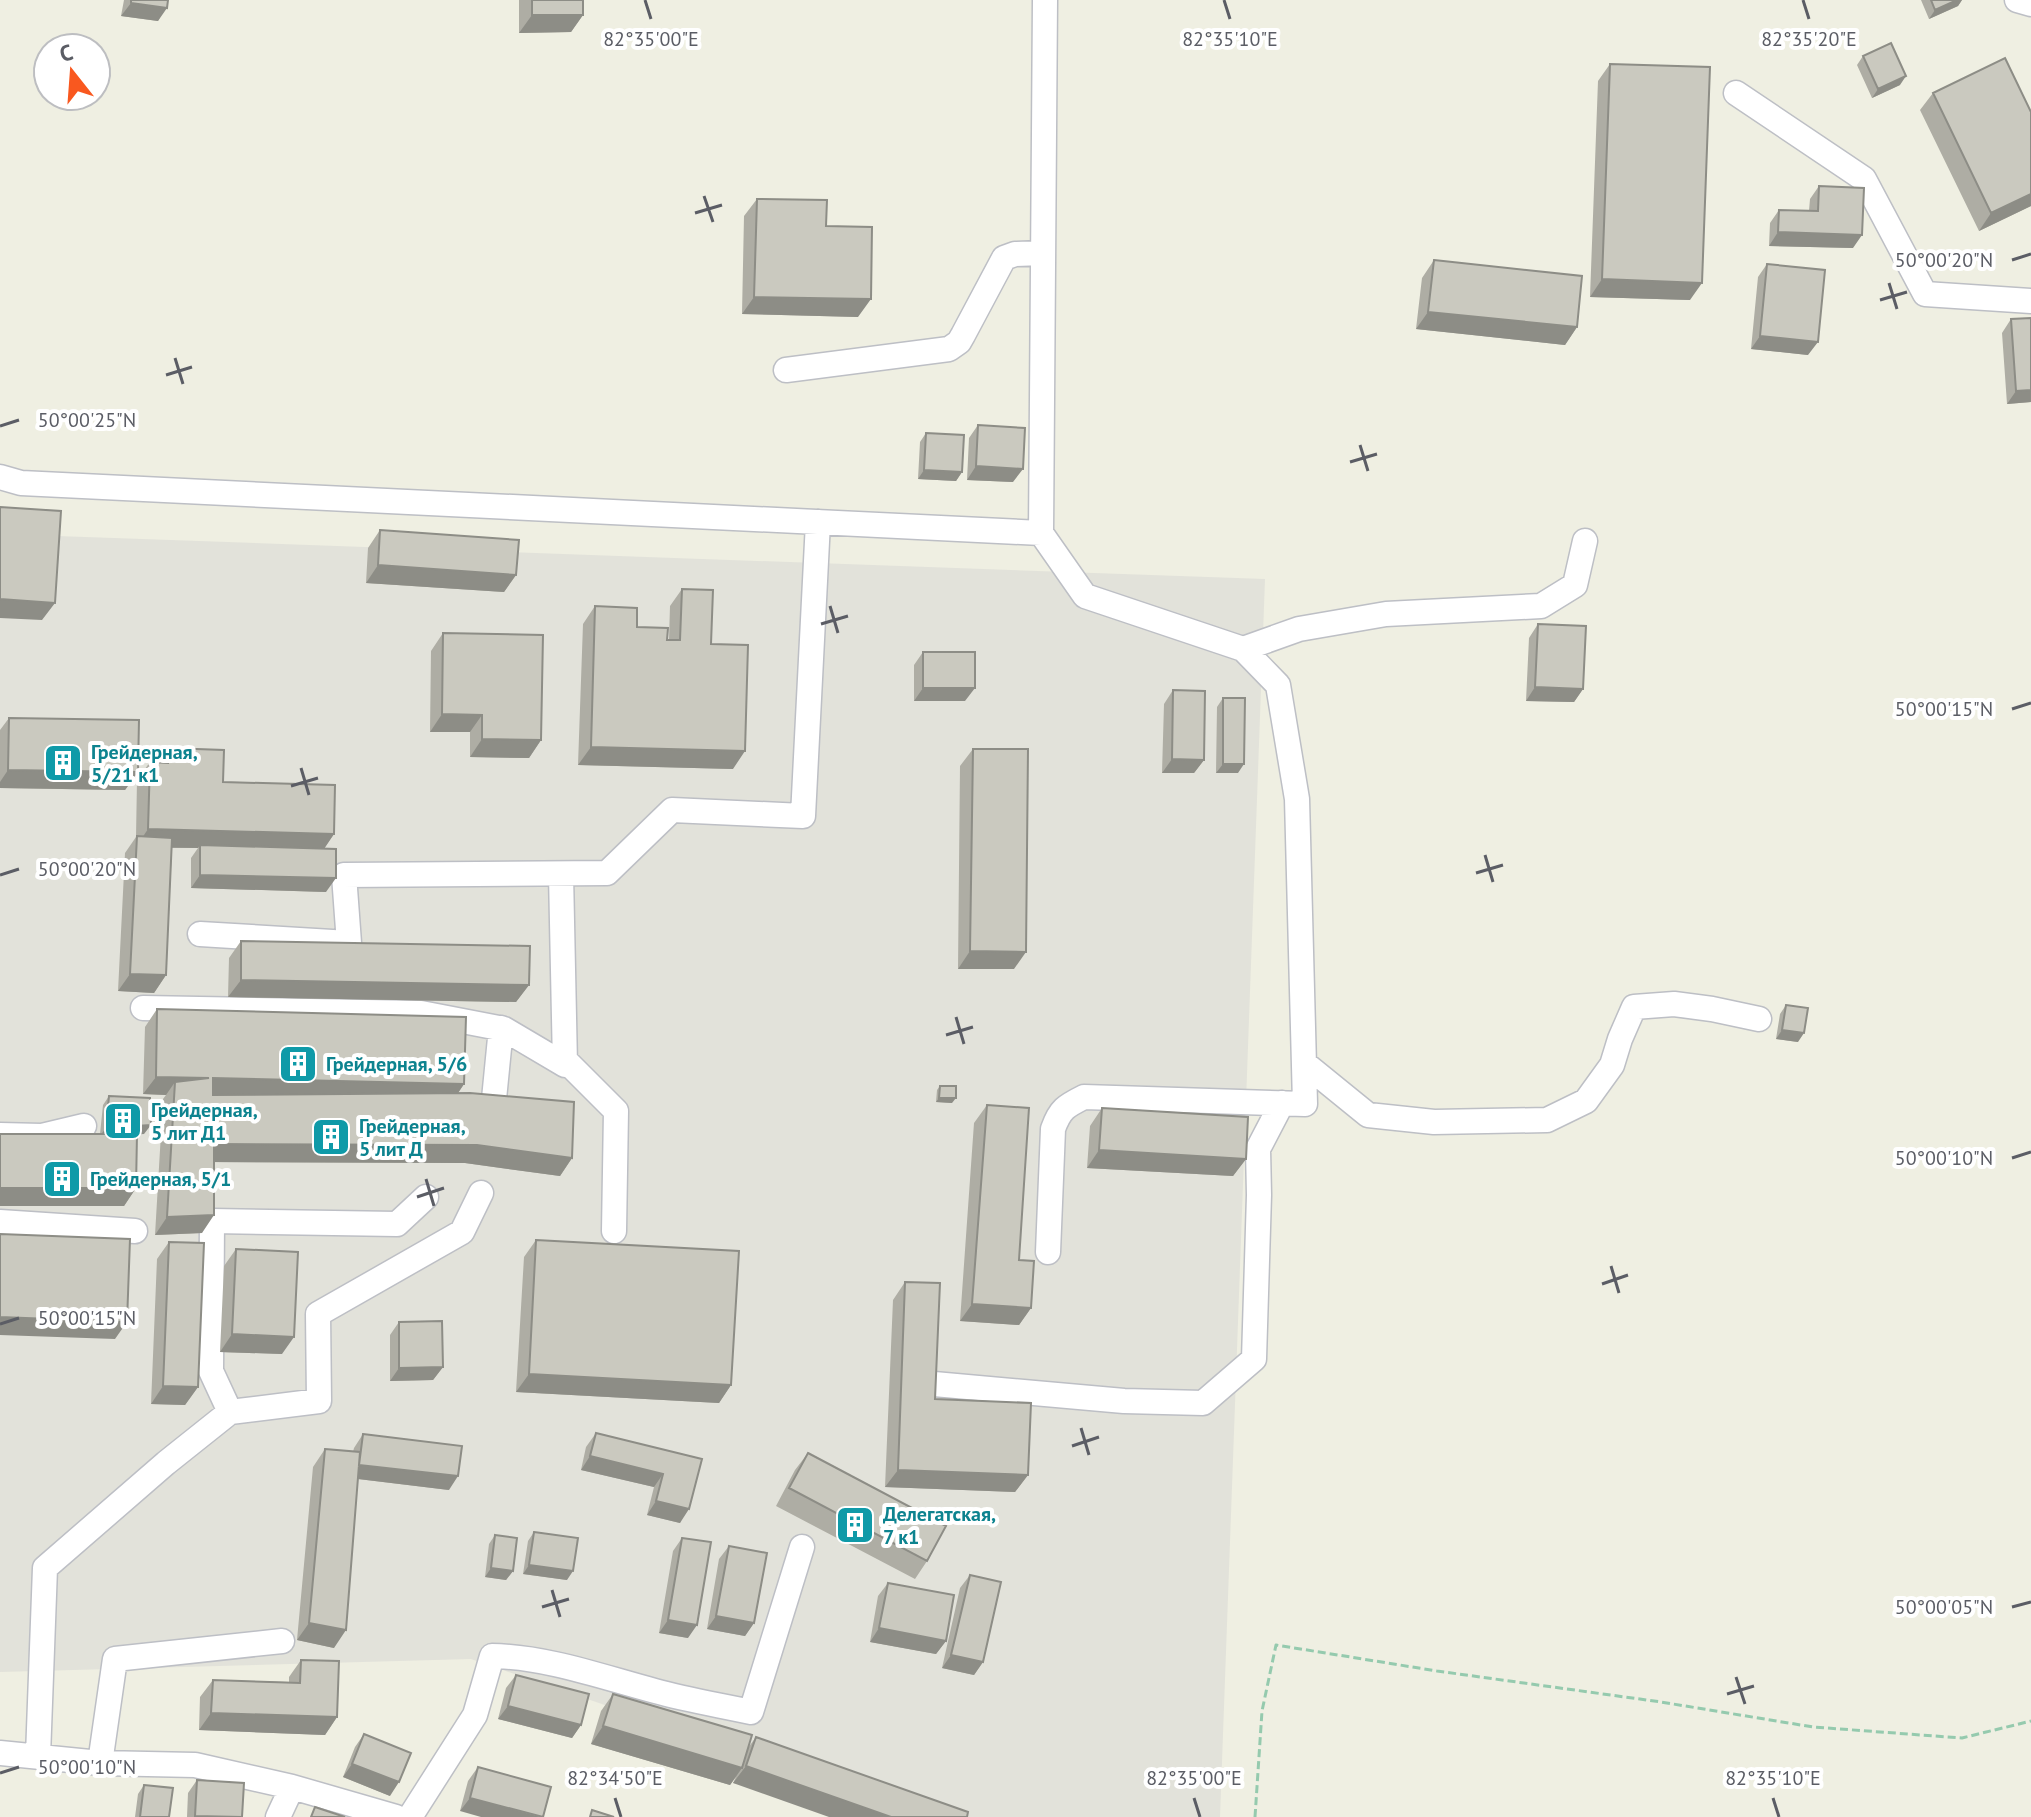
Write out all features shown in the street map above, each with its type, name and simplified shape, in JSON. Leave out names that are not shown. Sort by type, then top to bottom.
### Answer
[{"type":"street","points":[[1045,0],[1041,533],[1085,596],[1243,649],[1278,685],[1297,799],[1305,1104],[1084,1097],[1065,1106],[1053,1129],[1048,1252]]},
{"type":"street","points":[[2017,0],[2031,4]]},
{"type":"street","points":[[1736,93],[1864,179],[1925,294],[2031,301]]},
{"type":"street","points":[[786,370],[949,349],[959,342],[1004,258],[1015,254],[1043,253]]},
{"type":"street","points":[[0,477],[21,483],[1041,533]]},
{"type":"street","points":[[200,934],[349,943],[344,875],[607,873],[672,810],[803,816],[818,522]]},
{"type":"street","points":[[1243,649],[1299,629],[1386,614],[1541,606],[1575,585],[1585,541]]},
{"type":"street","points":[[143,1008],[421,1013],[501,1028],[565,1065],[561,874]]},
{"type":"street","points":[[1304,1063],[1368,1115],[1434,1122],[1547,1120],[1586,1101],[1612,1065],[1634,1007],[1674,1004],[1759,1019]]},
{"type":"street","points":[[494,1099],[501,1028]]},
{"type":"street","points":[[565,1060],[616,1111],[614,1231]]},
{"type":"street","points":[[934,1384],[1124,1401],[1203,1403],[1254,1359],[1258,1149],[1282,1103]]},
{"type":"street","points":[[0,1135],[42,1136],[84,1126]]},
{"type":"street","points":[[38,1756],[45,1568],[230,1412],[319,1401],[318,1314],[462,1232],[481,1193]]},
{"type":"street","points":[[230,1412],[211,1371],[212,1221],[397,1224],[426,1197]]},
{"type":"street","points":[[0,1222],[135,1231]]},
{"type":"street","points":[[410,1817],[475,1715],[492,1656],[517,1656],[751,1712],[802,1547]]},
{"type":"street","points":[[100,1763],[115,1659],[282,1641]]},
{"type":"street","points":[[0,1753],[100,1763],[195,1765],[292,1787],[396,1817]]},
{"type":"street","points":[[278,1817],[292,1787]]},
{"type":"path","points":[[1255,1817],[1262,1711],[1276,1645],[1813,1727],[1962,1738],[2031,1721]]},
{"type":"shaded area","points":[[0,534],[1265,579],[1220,1817],[930,1817],[471,1659],[0,1672]]},
{"type":"building","points":[[131,0],[168,0],[167,8],[131,3]]},
{"type":"building","points":[[532,0],[583,0],[583,15],[532,15]]},
{"type":"building","points":[[1931,0],[1957,0],[1935,10]]},
{"type":"building","points":[[1891,43],[1906,76],[1878,89],[1863,56]]},
{"type":"building","points":[[2005,58],[2031,112],[2031,194],[1991,213],[1933,93]]},
{"type":"building","points":[[1610,64],[1710,67],[1702,283],[1602,279]]},
{"type":"building","points":[[1819,186],[1864,188],[1862,235],[1778,232],[1779,210],[1818,211]]},
{"type":"building","points":[[757,199],[827,200],[826,226],[872,227],[871,299],[754,297]]},
{"type":"building","points":[[1434,260],[1582,276],[1577,327],[1428,312]]},
{"type":"building","points":[[1767,264],[1825,270],[1818,342],[1760,336]]},
{"type":"building","points":[[2031,318],[2031,390],[2016,391],[2011,319]]},
{"type":"building","points":[[978,425],[1025,428],[1023,469],[976,466]]},
{"type":"building","points":[[926,433],[964,435],[962,472],[924,470]]},
{"type":"building","points":[[0,507],[61,511],[55,603],[0,599]]},
{"type":"building","points":[[380,530],[519,540],[516,575],[378,565]]},
{"type":"building","points":[[682,589],[713,590],[711,644],[748,645],[745,751],[591,747],[595,606],[637,608],[637,627],[668,628],[667,640],[680,640]]},
{"type":"building","points":[[1538,624],[1586,626],[1583,689],[1535,687]]},
{"type":"building","points":[[443,633],[543,635],[541,740],[482,739],[482,715],[442,714]]},
{"type":"building","points":[[923,652],[975,652],[975,688],[923,688]]},
{"type":"building","points":[[1173,690],[1205,691],[1204,760],[1172,759]]},
{"type":"building","points":[[1223,698],[1245,698],[1244,764],[1223,764]]},
{"type":"building","points":[[9,718],[139,720],[138,772],[8,770]]},
{"type":"building","points":[[168,748],[224,750],[223,782],[335,785],[334,834],[148,829],[150,762],[168,763]]},
{"type":"building","points":[[973,749],[1028,749],[1026,952],[970,951]]},
{"type":"building","points":[[137,836],[172,838],[166,975],[130,974]]},
{"type":"building","points":[[200,845],[336,849],[336,878],[200,875]]},
{"type":"building","points":[[241,941],[530,946],[529,985],[241,980]]},
{"type":"building","points":[[1786,1005],[1808,1008],[1804,1033],[1782,1030]]},
{"type":"building","points":[[157,1009],[466,1017],[464,1084],[213,1078],[213,1095],[470,1093],[574,1102],[572,1158],[477,1145],[214,1144],[214,1215],[167,1217],[175,1082],[209,1078],[156,1077]]},
{"type":"building","points":[[940,1086],[956,1086],[956,1098],[939,1098]]},
{"type":"building","points":[[109,1096],[150,1098],[151,1125],[106,1128]]},
{"type":"building","points":[[987,1105],[1029,1108],[1019,1260],[1034,1261],[1031,1308],[972,1304]]},
{"type":"building","points":[[1102,1108],[1248,1117],[1246,1159],[1099,1150]]},
{"type":"building","name":"Грейдерная, 5/1","points":[[0,1134],[137,1134],[136,1188],[0,1188]]},
{"type":"building","points":[[0,1234],[130,1239],[127,1322],[0,1317]]},
{"type":"building","points":[[536,1240],[739,1251],[731,1385],[529,1374]]},
{"type":"building","points":[[169,1242],[204,1243],[198,1387],[163,1386]]},
{"type":"building","points":[[236,1249],[298,1252],[294,1337],[232,1334]]},
{"type":"building","points":[[905,1282],[940,1283],[935,1399],[1031,1403],[1028,1475],[898,1470]]},
{"type":"building","points":[[442,1321],[443,1367],[399,1368],[399,1322]]},
{"type":"building","points":[[596,1433],[702,1459],[689,1509],[656,1501],[663,1474],[590,1456]]},
{"type":"building","points":[[363,1434],[462,1446],[458,1476],[359,1465]]},
{"type":"building","points":[[325,1449],[360,1452],[346,1630],[309,1623]]},
{"type":"building","points":[[808,1453],[946,1526],[927,1561],[789,1488]]},
{"type":"building","points":[[534,1532],[578,1538],[573,1571],[529,1565]]},
{"type":"building","points":[[495,1535],[517,1538],[513,1571],[491,1568]]},
{"type":"building","points":[[682,1538],[711,1542],[697,1625],[668,1620]]},
{"type":"building","points":[[729,1546],[767,1553],[754,1623],[716,1616]]},
{"type":"building","points":[[970,1575],[1001,1582],[983,1662],[951,1655]]},
{"type":"building","points":[[888,1583],[954,1595],[946,1641],[879,1628]]},
{"type":"building","points":[[301,1660],[339,1661],[337,1717],[211,1713],[213,1680],[300,1683]]},
{"type":"building","points":[[516,1675],[589,1694],[581,1725],[508,1706]]},
{"type":"building","points":[[613,1694],[752,1735],[742,1768],[603,1726]]},
{"type":"building","points":[[364,1734],[411,1753],[399,1782],[352,1764]]},
{"type":"building","points":[[756,1737],[968,1812],[967,1817],[891,1817],[746,1766]]},
{"type":"building","points":[[478,1767],[551,1787],[543,1817],[470,1798]]},
{"type":"building","points":[[197,1780],[244,1783],[242,1817],[195,1816]]},
{"type":"building","points":[[144,1785],[173,1788],[169,1817],[140,1817]]},
{"type":"building","points":[[315,1807],[345,1817],[311,1817]]},
{"type":"building","points":[[592,1810],[614,1817],[590,1817]]},
{"type":"place","name":"Грейдерная, 5/21 к1","points":[[63,763]]},
{"type":"place","name":"Грейдерная, 5/6","points":[[298,1064]]},
{"type":"place","name":"Грейдерная, 5 лит Д1","points":[[123,1121]]},
{"type":"place","name":"Грейдерная, 5 лит Д","points":[[331,1137]]},
{"type":"place","name":"Грейдерная, 5/1","points":[[62,1179]]},
{"type":"place","name":"Делегатская, 7 к1","points":[[855,1525]]}]
